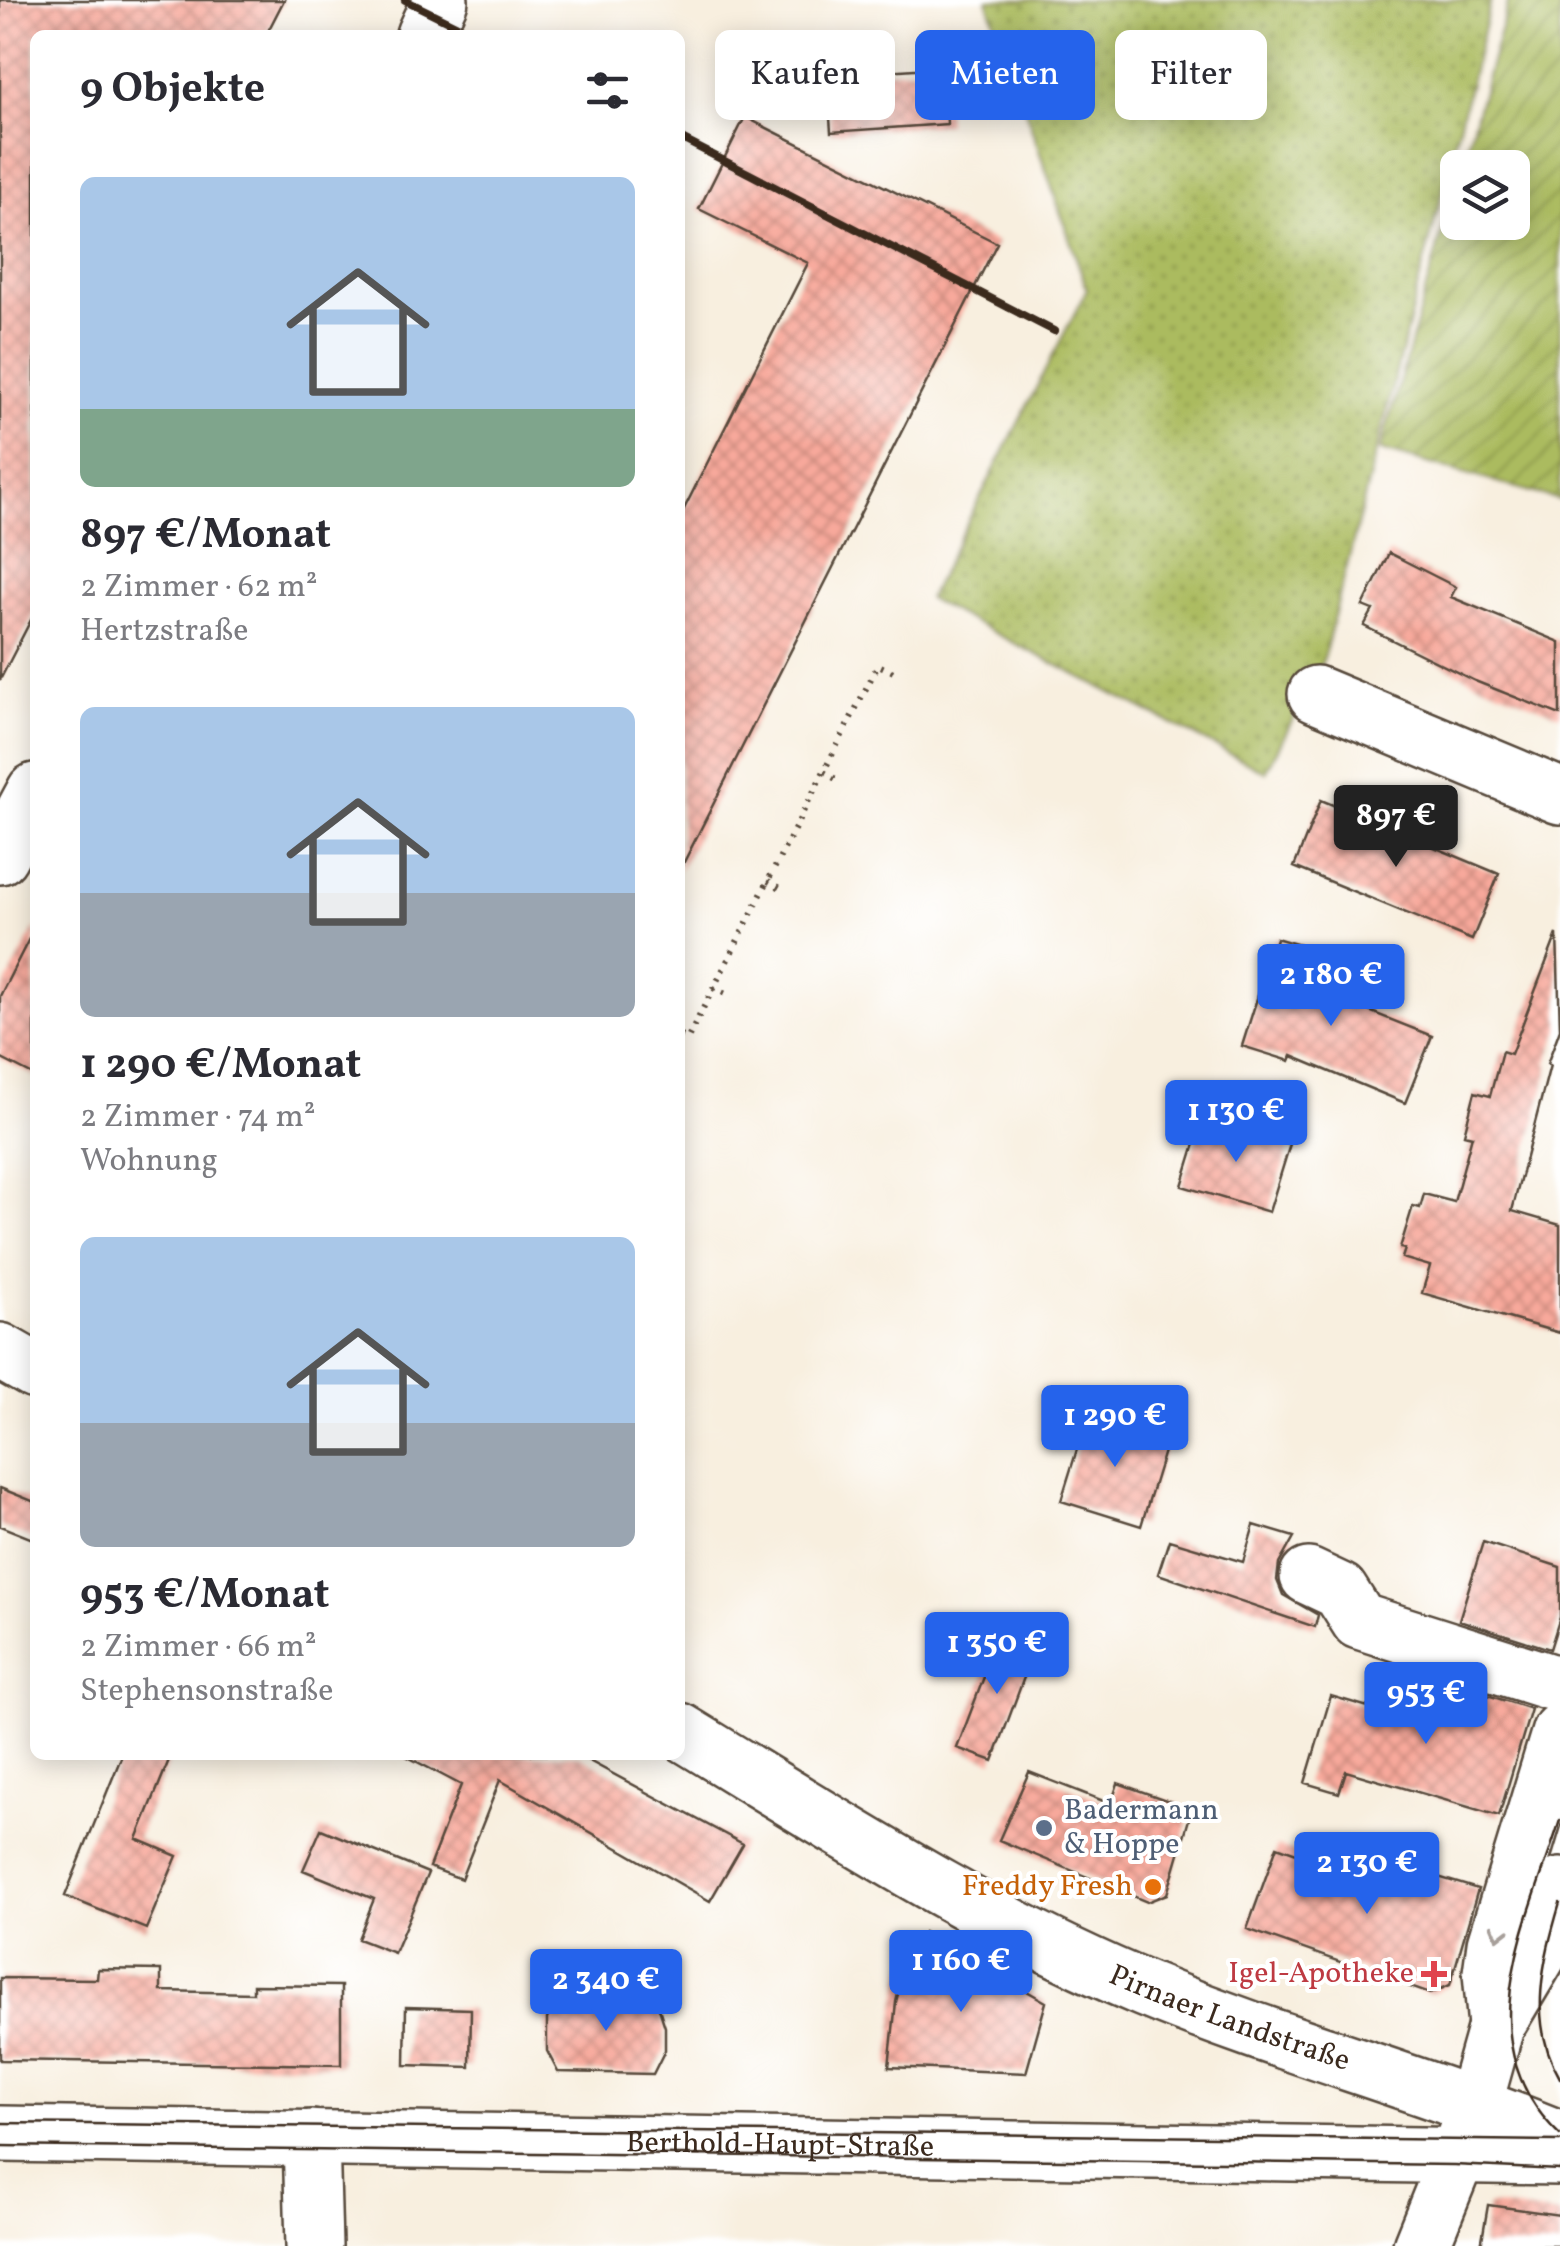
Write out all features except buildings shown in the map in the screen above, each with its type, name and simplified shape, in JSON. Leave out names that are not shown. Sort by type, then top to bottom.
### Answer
[{"type":"street","points":[[426,30],[440,0]]},
{"type":"street","points":[[1316,694],[1560,796]]},
{"type":"street","points":[[14,854],[30,807]]},
{"type":"street","points":[[1308,1576],[1340,1590],[1359,1622],[1560,1685]]},
{"type":"street","points":[[1496,2026],[1491,1973],[1495,1944],[1560,1731]]},
{"type":"street","name":"Pirnaer Landstraße","points":[[685,1734],[926,1881],[1127,1980],[1336,2061],[1467,2128],[1560,2139]]},
{"type":"street","points":[[1422,2246],[1467,2128],[1496,2026],[1542,1949],[1560,1886]]},
{"type":"street","name":"Pirnaer Landstraße","points":[[1467,2128],[1560,2111]]},
{"type":"street","name":"Berthold-Haupt-Straße","points":[[0,2134],[311,2138],[1467,2128],[1560,2158]]},
{"type":"street","points":[[311,2138],[314,2246]]},
{"type":"path","points":[[685,1037],[688,1038],[878,664],[896,673]]},
{"type":"path","points":[[824,772],[839,781]]},
{"type":"path","points":[[768,881],[784,890]]},
{"type":"path","points":[[713,988],[732,997]]},
{"type":"green space","points":[[987,0],[1491,0],[1453,150],[1440,150],[1440,200],[1323,660],[1266,772],[928,599],[1087,289],[1029,120],[1095,120],[1095,30],[997,30]]},
{"type":"green space","points":[[1509,0],[1560,0],[1560,500],[1380,450],[1440,240],[1530,240],[1530,150],[1466,150]]},
{"type":"tram line","points":[[1560,1820],[1520,1942],[1509,2023],[1515,2062],[1531,2100],[1560,2135]]},
{"type":"tram line","points":[[1560,1903],[1541,1991],[1544,2035],[1560,2078]]},
{"type":"tram line","points":[[0,2123],[1560,2141]]},
{"type":"tram line","points":[[0,2146],[1454,2165],[1560,2170]]},
{"type":"railway","points":[[405,0],[466,30]]},
{"type":"railway","points":[[685,141],[1054,331]]},
{"type":"place","name":"Badermann & Hoppe","points":[[1044,1828]]},
{"type":"place","name":"Freddy Fresh","points":[[1153,1887]]},
{"type":"place","name":"Igel-Apotheke","points":[[1434,1974]]}]
